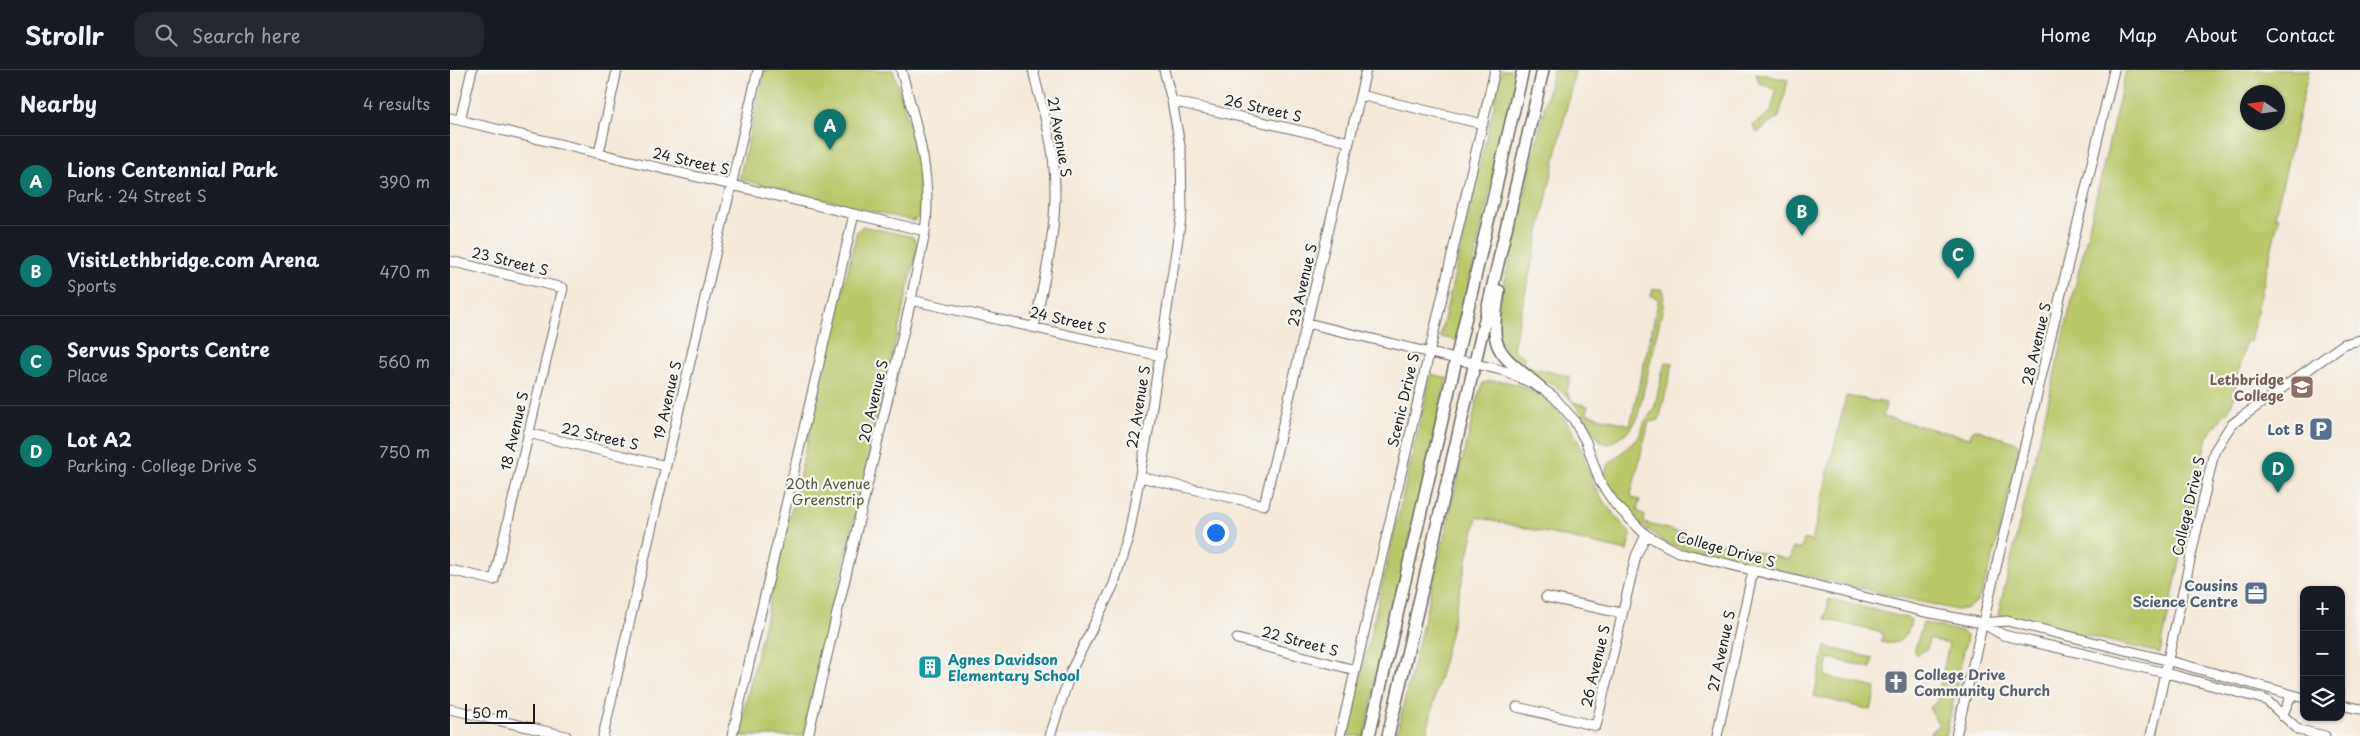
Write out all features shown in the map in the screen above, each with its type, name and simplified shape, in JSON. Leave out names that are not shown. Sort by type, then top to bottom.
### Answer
[{"type":"main road","points":[[1369,736],[1523,70]]},
{"type":"main road","points":[[1388,736],[1542,70]]},
{"type":"main road","points":[[1518,180],[1493,325],[1494,335],[1502,354],[1540,387]]},
{"type":"street","points":[[460,120],[472,70]]},
{"type":"street","points":[[599,153],[617,70]]},
{"type":"street","name":"19 Avenue S","points":[[603,736],[758,70]]},
{"type":"street","name":"20 Avenue S","points":[[808,736],[911,300],[925,231],[927,194],[924,157],[901,70]]},
{"type":"street","name":"21 Avenue S","points":[[1033,70],[1054,166],[1056,217],[1047,270],[1034,327]]},
{"type":"street","name":"22 Avenue S","points":[[1050,736],[1071,671],[1114,584],[1130,534],[1161,356],[1182,212],[1180,151],[1172,101],[1164,70]]},
{"type":"street","name":"23 Avenue S","points":[[1140,477],[1264,505],[1366,70]]},
{"type":"street","name":"Scenic Drive S","points":[[1340,736],[1495,70]]},
{"type":"street","name":"28 Avenue S","points":[[1956,736],[2114,70]]},
{"type":"street","points":[[1360,95],[1483,124]]},
{"type":"street","name":"26 Street S","points":[[1172,101],[1349,142]]},
{"type":"street","name":"24 Street S","points":[[450,118],[925,231]]},
{"type":"street","points":[[732,736],[854,214]]},
{"type":"street","name":"23 Street S","points":[[450,261],[563,288]]},
{"type":"street","name":"18 Avenue S","points":[[450,570],[494,580],[563,288]]},
{"type":"street","name":"24 Street S","points":[[911,300],[1161,356]]},
{"type":"street","points":[[1307,323],[1456,359]]},
{"type":"street","name":"College Drive S","points":[[2151,736],[2170,661],[2214,452],[2232,425],[2344,344],[2360,340]]},
{"type":"street","name":"College Drive S","points":[[1456,359],[1505,372],[1540,387],[1554,397],[1574,420],[1586,442],[1600,482],[1615,504],[1646,535],[1678,552],[1982,623],[2003,635],[2166,673],[2259,698],[2266,700],[2299,730],[2324,736]]},
{"type":"street","name":"22 Street S","points":[[528,433],[666,466]]},
{"type":"street","name":"26 Avenue S","points":[[1516,707],[1596,726],[1621,613],[1636,556],[1646,535]]},
{"type":"street","name":"27 Avenue S","points":[[1717,736],[1753,571]]},
{"type":"street","points":[[1546,597],[1621,613]]},
{"type":"street","name":"College Drive S","points":[[1982,623],[2007,621],[2170,661],[2300,697]]},
{"type":"street","name":"22 Street S","points":[[1237,639],[1355,670]]},
{"type":"street","points":[[2282,716],[2291,696]]},
{"type":"street","points":[[2345,706],[2360,708]]},
{"type":"street","points":[[450,709],[566,736]]},
{"type":"green space","points":[[765,70],[893,70],[909,123],[918,166],[921,187],[919,218],[913,221],[739,179]]},
{"type":"green space","points":[[1502,70],[1518,70],[1456,340],[1440,337]]},
{"type":"green space","points":[[1553,70],[1575,70],[1513,348],[1515,352],[1524,357],[1523,365],[1570,377],[1567,391],[1573,402],[1588,406],[1587,414],[1630,425],[1658,303],[1658,298],[1651,296],[1653,289],[1662,289],[1664,292],[1663,307],[1637,419],[1631,429],[1610,444],[1601,442],[1576,406],[1561,390],[1522,366],[1511,357],[1503,346],[1498,332],[1497,314]]},
{"type":"green space","points":[[2126,70],[2309,70],[2275,216],[2279,217],[2250,342],[2246,341],[2231,407],[2207,437],[2160,653],[1998,615]]},
{"type":"green space","points":[[1756,73],[1788,80],[1779,117],[1757,133],[1753,125],[1771,112],[1776,90],[1759,83]]},
{"type":"green space","name":"20th Avenue Greenstrip","points":[[862,226],[913,237],[918,246],[803,736],[738,736],[857,231]]},
{"type":"green space","points":[[1665,362],[1673,363],[1659,420],[1649,422],[1631,494],[1633,498],[1640,500],[1637,510],[1645,516],[1644,523],[1789,560],[1793,548],[1801,550],[1804,539],[1812,541],[1846,396],[1886,403],[1883,417],[1970,438],[1972,431],[1975,429],[2017,443],[2019,449],[1993,557],[1983,589],[1977,601],[1968,608],[1957,610],[1690,550],[1668,544],[1641,525],[1615,497],[1606,482],[1605,472],[1608,465],[1639,437],[1645,421],[1654,409]]},
{"type":"green space","points":[[1431,374],[1447,378],[1364,736],[1347,736]]},
{"type":"green space","points":[[1491,381],[1519,385],[1532,391],[1544,399],[1565,420],[1580,445],[1598,492],[1611,511],[1631,534],[1627,551],[1477,517],[1426,736],[1396,736],[1478,396],[1483,383]]},
{"type":"green space","points":[[1829,599],[1911,619],[1910,625],[1902,639],[1893,643],[1881,642],[1883,633],[1825,619]]},
{"type":"green space","points":[[1923,623],[1963,632],[1967,636],[1946,736],[1927,736],[1939,725],[1929,708],[1936,703],[1949,644],[1929,639],[1927,649],[1916,655],[1914,652]]},
{"type":"green space","points":[[1825,647],[1873,658],[1871,668],[1829,658],[1825,676],[1876,688],[1871,710],[1814,696]]},
{"type":"place","name":"Lions Centennial Park","points":[[830,150]]},
{"type":"place","name":"VisitLethbridge.com Arena","points":[[1802,236]]},
{"type":"place","name":"Servus Sports Centre","points":[[1958,279]]},
{"type":"place","name":"Lethbridge College","points":[[2302,387]]},
{"type":"place","name":"Lot B","points":[[2321,429]]},
{"type":"place","name":"Lot A2","points":[[2278,493]]},
{"type":"place","name":"Cousins Science Centre","points":[[2256,593]]},
{"type":"place","name":"Agnes Davidson Elementary School","points":[[930,667]]},
{"type":"place","name":"College Drive Community Church","points":[[1896,682]]}]
